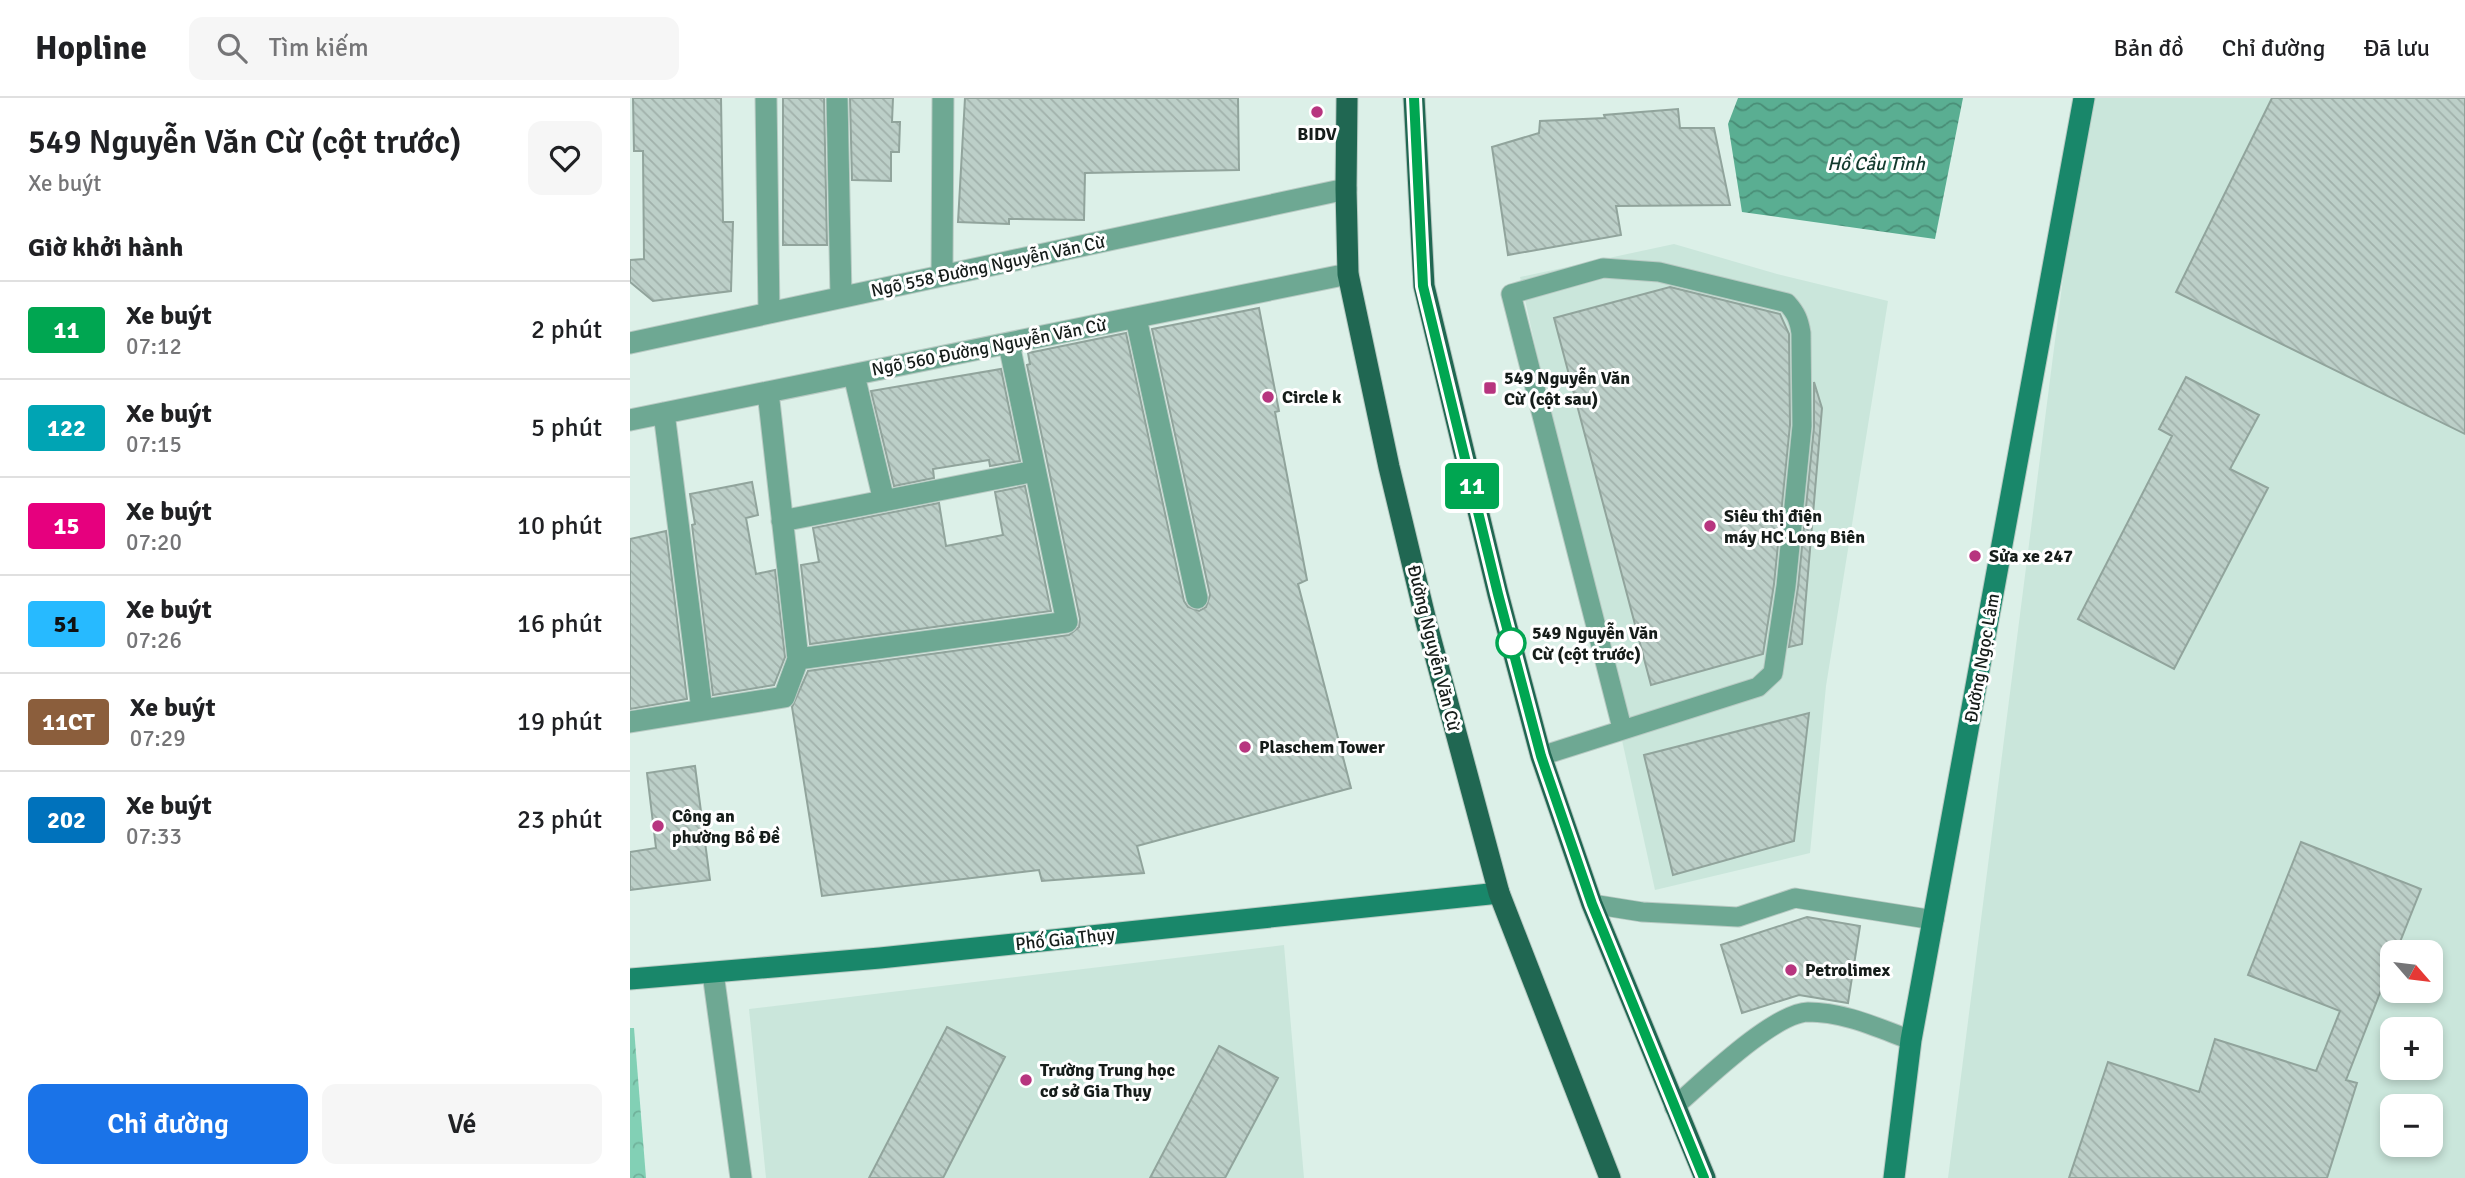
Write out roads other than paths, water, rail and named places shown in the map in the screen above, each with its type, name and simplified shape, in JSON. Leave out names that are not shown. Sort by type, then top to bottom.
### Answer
[{"type":"main road","name":"Đường Nguyễn Văn Cừ","points":[[1348,98],[1348,274],[1389,467],[1427,625],[1499,893],[1610,1178]]},
{"type":"main road","points":[[1414,98],[1423,286],[1498,594],[1541,756],[1592,904],[1704,1178]]},
{"type":"main road","name":"Đường Ngọc Lâm","points":[[1894,1178],[1911,1040],[2084,98]]},
{"type":"main road","name":"Phố Gia Thụy","points":[[630,979],[908,956],[1499,893]]},
{"type":"street","points":[[766,98],[769,313]]},
{"type":"street","points":[[837,98],[841,297]]},
{"type":"street","points":[[942,275],[943,98]]},
{"type":"street","name":"Ngõ 558 Đường Nguyễn Văn Cừ","points":[[630,342],[1346,189]]},
{"type":"street","name":"Ngõ 560 Đường Nguyễn Văn Cừ","points":[[630,420],[1348,274]]},
{"type":"street","points":[[1136,318],[1197,598]]},
{"type":"street","points":[[798,659],[1067,622],[1009,344]]},
{"type":"street","points":[[853,375],[884,501]]},
{"type":"street","points":[[630,722],[784,697],[798,659],[768,392]]},
{"type":"street","points":[[664,413],[702,710]]},
{"type":"street","points":[[782,521],[1035,471]]},
{"type":"street","points":[[713,973],[741,1178]]},
{"type":"lane","points":[[1541,756],[1622,728],[1758,687],[1773,673],[1786,586],[1802,426],[1800,321],[1787,303],[1659,272],[1603,268],[1511,294],[1622,728]]},
{"type":"lane","points":[[1592,904],[1642,912],[1738,916],[1796,898],[1934,920]]},
{"type":"lane","points":[[1674,1107],[1757,1037],[1788,1018],[1805,1012],[1854,1019],[1911,1040]]},
{"type":"water","name":"Hồ Cầu Tình","points":[[1738,98],[1963,98],[1935,239],[1742,212],[1728,124]]},
{"type":"place","name":"BIDV","points":[[1317,112]]},
{"type":"place","name":"549 Nguyễn Văn Cừ (cột sau)","points":[[1490,388]]},
{"type":"place","name":"Circle k","points":[[1268,397]]},
{"type":"place","name":"Siêu thị điện máy HC Long Biên","points":[[1710,526]]},
{"type":"place","name":"Sửa xe 247","points":[[1975,556]]},
{"type":"place","name":"549 Nguyễn Văn Cừ (cột trước)","points":[[1511,643]]},
{"type":"place","name":"Plaschem Tower","points":[[1245,747]]},
{"type":"place","name":"Công an phường Bồ Đề","points":[[658,826]]},
{"type":"place","name":"Petrolimex","points":[[1791,970]]},
{"type":"place","name":"Trường Trung học cơ sở Gia Thụy","points":[[1026,1080]]}]
